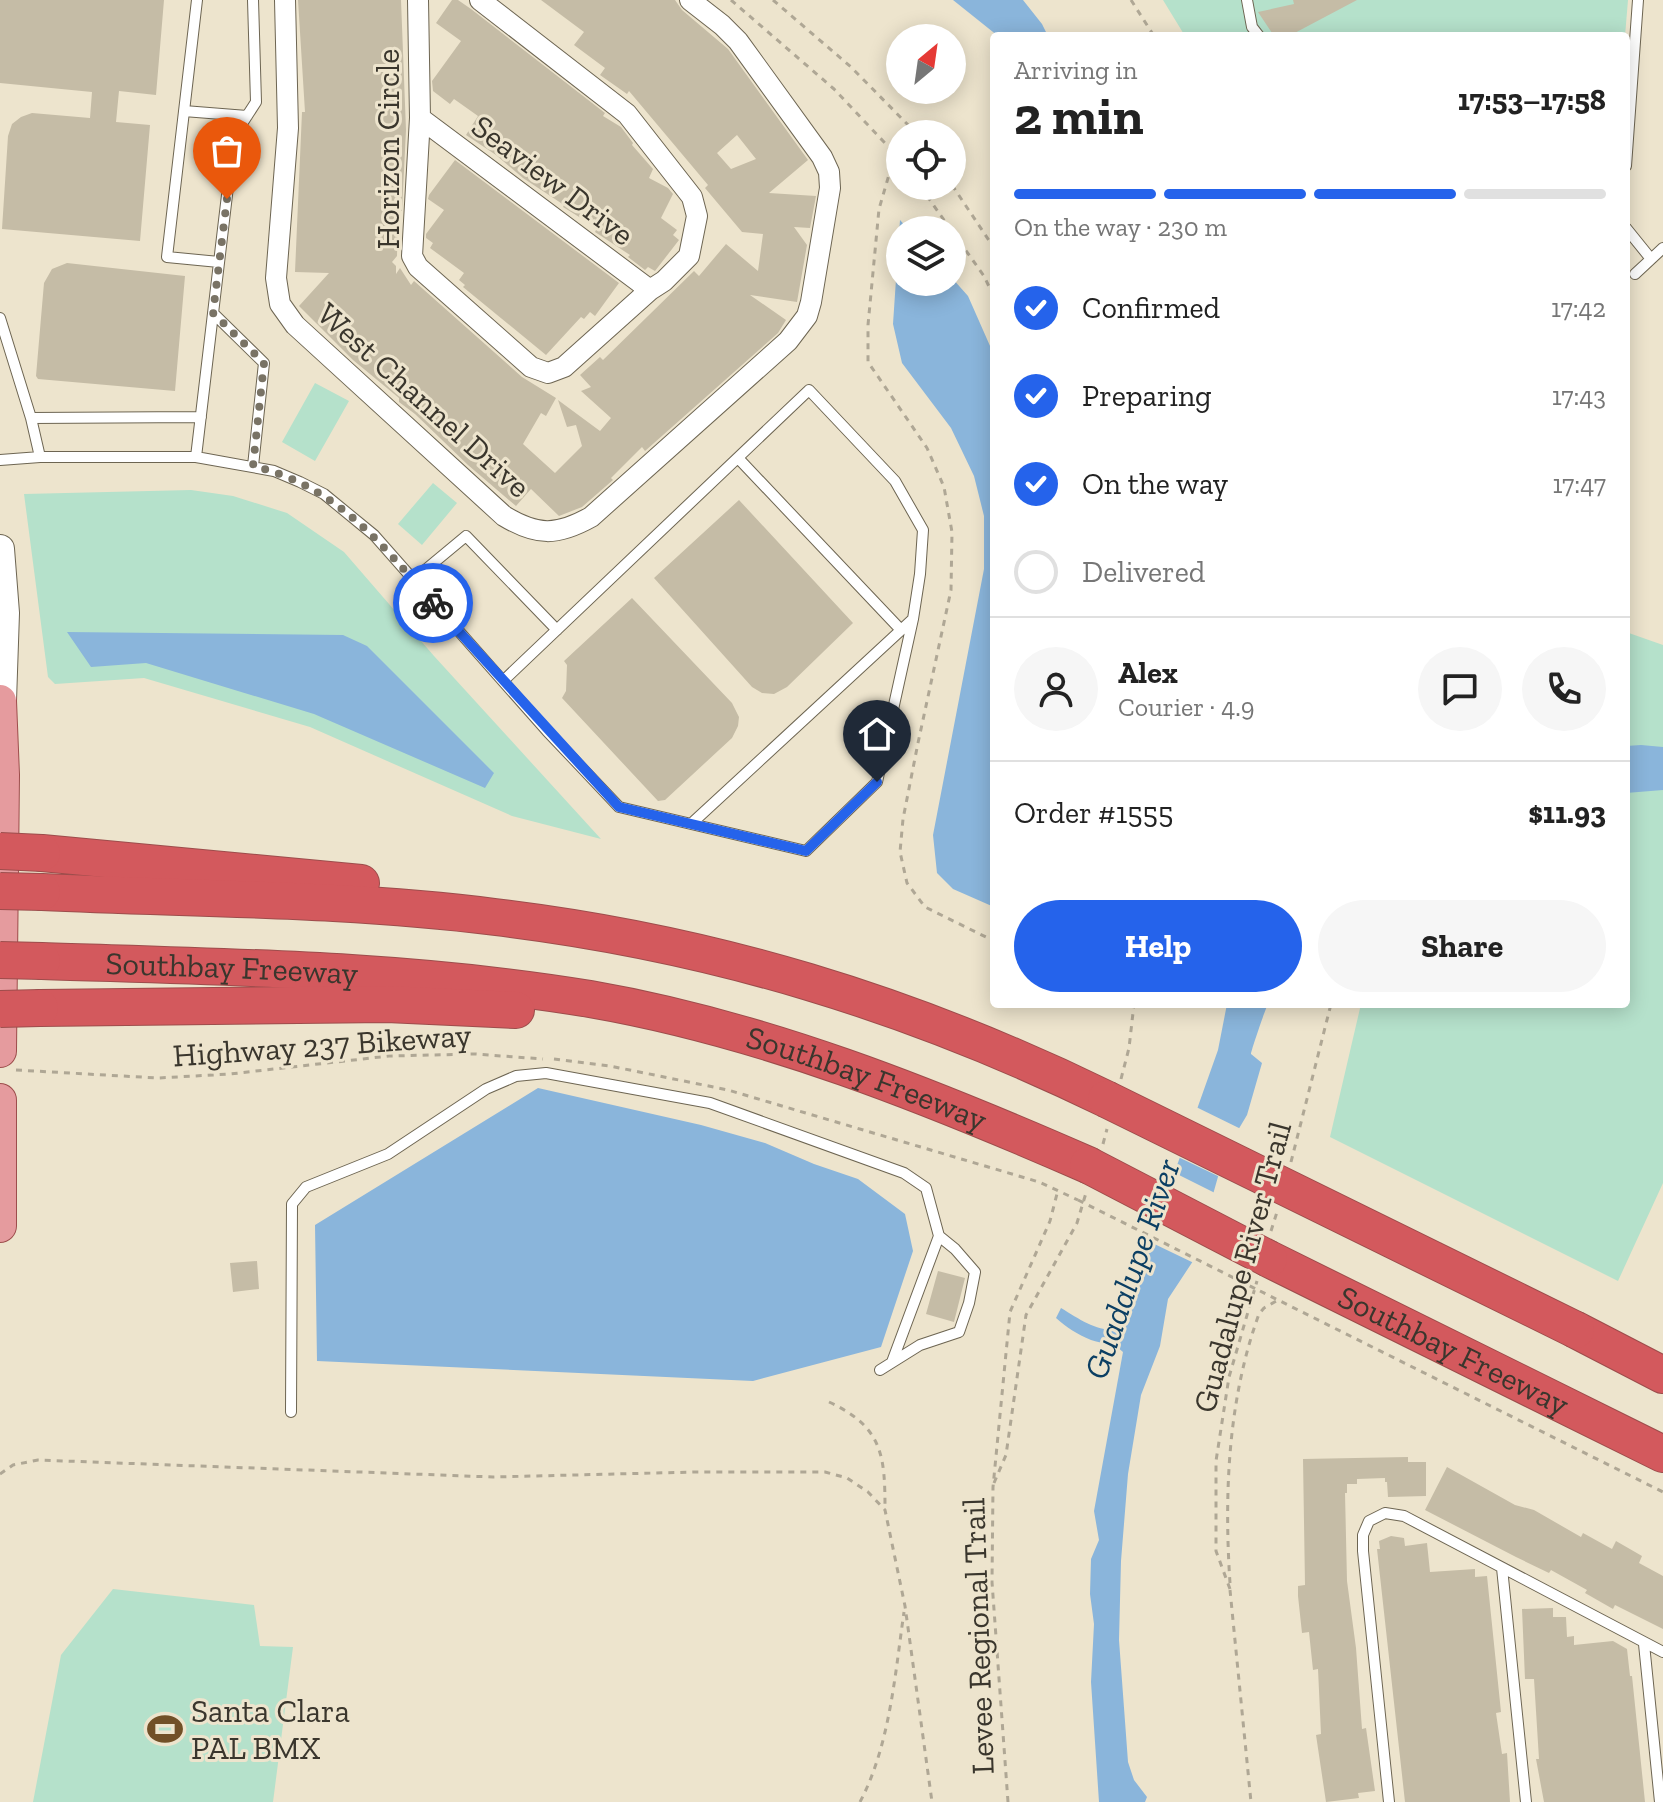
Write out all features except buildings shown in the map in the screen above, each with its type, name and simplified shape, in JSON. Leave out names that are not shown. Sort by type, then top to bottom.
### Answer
[{"type":"highway","points":[[0,851],[410,887],[529,902],[651,924],[711,956]]},
{"type":"highway","points":[[1,901],[42,892],[366,905],[494,917],[600,933],[808,980],[908,1013],[999,1048],[1663,1375]]},
{"type":"highway","name":"Southbay Freeway","points":[[0,960],[368,973],[485,983],[593,1000],[693,1022],[790,1049],[888,1082],[1092,1169],[1264,1267],[1663,1454]]},
{"type":"highway","points":[[0,1009],[387,1004],[693,1022]]},
{"type":"main road","points":[[0,549],[5,613],[1,701],[1,901],[8,1061]]},
{"type":"main road","points":[[0,1100],[0,1226]]},
{"type":"street","name":"West Channel Drive","points":[[285,0],[288,128],[276,278],[280,304],[295,325],[504,516],[536,531],[552,532],[572,528],[591,517],[788,341],[807,316],[830,188],[829,172],[822,157],[738,41],[690,0]]},
{"type":"street","name":"Horizon Circle","points":[[418,0],[420,118],[412,256],[418,267],[531,367],[548,373],[564,367],[689,256],[697,216],[692,197],[627,114],[480,0]]},
{"type":"street","name":"Seaview Drive","points":[[420,118],[650,290]]},
{"type":"lane","points":[[197,0],[167,257],[219,262]]},
{"type":"lane","points":[[196,457],[234,136],[256,102],[253,0]]},
{"type":"lane","points":[[1247,0],[1252,27],[1256,32]]},
{"type":"lane","points":[[1630,111],[1638,0]]},
{"type":"lane","points":[[184,111],[247,116]]},
{"type":"lane","points":[[1630,233],[1651,259]]},
{"type":"lane","points":[[1635,274],[1663,248]]},
{"type":"lane","points":[[213,313],[264,363],[253,466]]},
{"type":"lane","points":[[0,318],[40,457]]},
{"type":"lane","points":[[0,460],[196,457],[274,471],[324,494],[374,535],[503,681],[619,807],[806,851],[877,782],[913,619],[923,530],[895,481],[809,390],[503,681]]},
{"type":"lane","points":[[31,418],[201,417]]},
{"type":"lane","points":[[738,458],[901,630]]},
{"type":"lane","points":[[413,580],[466,536],[557,630]]},
{"type":"lane","points":[[691,824],[913,619]]},
{"type":"lane","points":[[291,1412],[292,1204],[306,1187],[388,1154],[486,1089],[516,1076],[546,1073],[710,1103],[904,1173],[926,1188],[939,1236],[892,1362]]},
{"type":"lane","points":[[880,1370],[920,1345],[959,1332],[975,1272],[939,1236]]},
{"type":"lane","points":[[1389,1802],[1363,1551],[1363,1535],[1369,1521],[1385,1513],[1404,1516],[1663,1652]]},
{"type":"lane","points":[[1502,1568],[1526,1802]]},
{"type":"lane","points":[[1644,1644],[1660,1802]]},
{"type":"path","points":[[731,0],[834,89],[886,144]]},
{"type":"path","points":[[773,0],[851,67],[903,120]]},
{"type":"path","points":[[1131,0],[1151,32]]},
{"type":"path","points":[[962,200],[990,242]]},
{"type":"path","points":[[966,251],[990,289]]},
{"type":"path","points":[[993,1487],[1006,1455],[1026,1315],[1077,1223],[1129,1048],[1134,1008]]},
{"type":"path","name":"Guadalupe River Trail","points":[[1290,1169],[1330,1008]]},
{"type":"path","name":"Highway 237 Bikeway","points":[[8,1061],[158,1078],[434,1054],[572,1061],[666,1077],[755,1097],[987,1166],[1264,1267],[1278,1300],[1663,1492]]},
{"type":"path","name":"Levee Regional Trail","points":[[1008,1802],[992,1582],[993,1487],[1010,1312],[1050,1221],[1058,1190]]},
{"type":"path","name":"Guadalupe River Trail","points":[[1230,1589],[1216,1551],[1216,1461],[1229,1377],[1264,1267],[1281,1199]]},
{"type":"path","name":"Guadalupe River Trail","points":[[1251,1802],[1230,1589],[1226,1526],[1228,1470],[1240,1386],[1259,1314],[1278,1300]]},
{"type":"path","points":[[829,1402],[852,1413],[873,1436],[885,1465],[885,1510],[905,1606],[932,1802]]},
{"type":"path","points":[[0,1474],[13,1465],[38,1460],[493,1477],[825,1472],[847,1478],[868,1492],[885,1510]]},
{"type":"path","points":[[860,1802],[877,1761],[889,1710],[905,1606]]},
{"type":"green space","points":[[1163,0],[1628,0],[1625,32],[1183,32]]},
{"type":"green space","points":[[315,383],[349,401],[315,461],[282,442]]},
{"type":"green space","points":[[433,483],[457,503],[422,545],[398,524]]},
{"type":"green space","points":[[191,490],[233,496],[287,513],[344,552],[601,839],[512,816],[310,727],[144,678],[55,684],[48,677],[24,494]]},
{"type":"green space","points":[[1630,633],[1663,645],[1663,1183],[1618,1281],[1330,1137],[1360,1008],[1630,1008]]},
{"type":"green space","name":"Santa Clara PAL BMX","points":[[113,1589],[254,1605],[260,1646],[293,1647],[273,1802],[33,1802],[61,1655]]},
{"type":"water","points":[[953,0],[1023,0],[1046,32],[993,32]]},
{"type":"water","points":[[966,294],[990,346],[990,905],[953,889],[937,873],[933,835],[984,569],[984,516],[974,476],[951,428],[902,363],[893,324],[895,296]]},
{"type":"water","points":[[67,632],[343,635],[367,646],[494,773],[485,788],[314,714],[146,663],[91,667]]},
{"type":"water","points":[[1630,746],[1663,747],[1663,790],[1630,793]]},
{"type":"water","points":[[1226,1008],[1267,1008],[1251,1054],[1262,1063],[1247,1115],[1225,1152],[1195,1258],[1168,1299],[1160,1346],[1141,1395],[1128,1474],[1119,1640],[1128,1762],[1134,1780],[1147,1797],[1145,1802],[1099,1802],[1091,1682],[1094,1624],[1090,1594],[1091,1559],[1099,1540],[1094,1511],[1123,1352],[1081,1335],[1056,1318],[1061,1308],[1104,1329],[1120,1330],[1128,1321],[1142,1264],[1218,1050]]},
{"type":"water","points":[[538,1088],[701,1125],[765,1143],[858,1179],[905,1214],[913,1251],[881,1347],[753,1381],[317,1361],[315,1225]]},
{"type":"pier","points":[[1194,1106],[1243,1130],[1229,1153],[1222,1178],[1176,1156]]},
{"type":"pier","points":[[1171,1171],[1217,1194],[1196,1264],[1146,1240]]},
{"type":"way so far","points":[[227,199],[213,313],[264,363],[253,466],[274,471],[324,494],[374,535],[433,603]]},
{"type":"place","name":"Santa Clara PAL BMX","points":[[165,1729]]},
{"type":"route","points":[[433,603],[619,807],[806,851],[877,782]]},
{"type":"water label","name":"Guadalupe River","points":[[1132,1269]]}]
